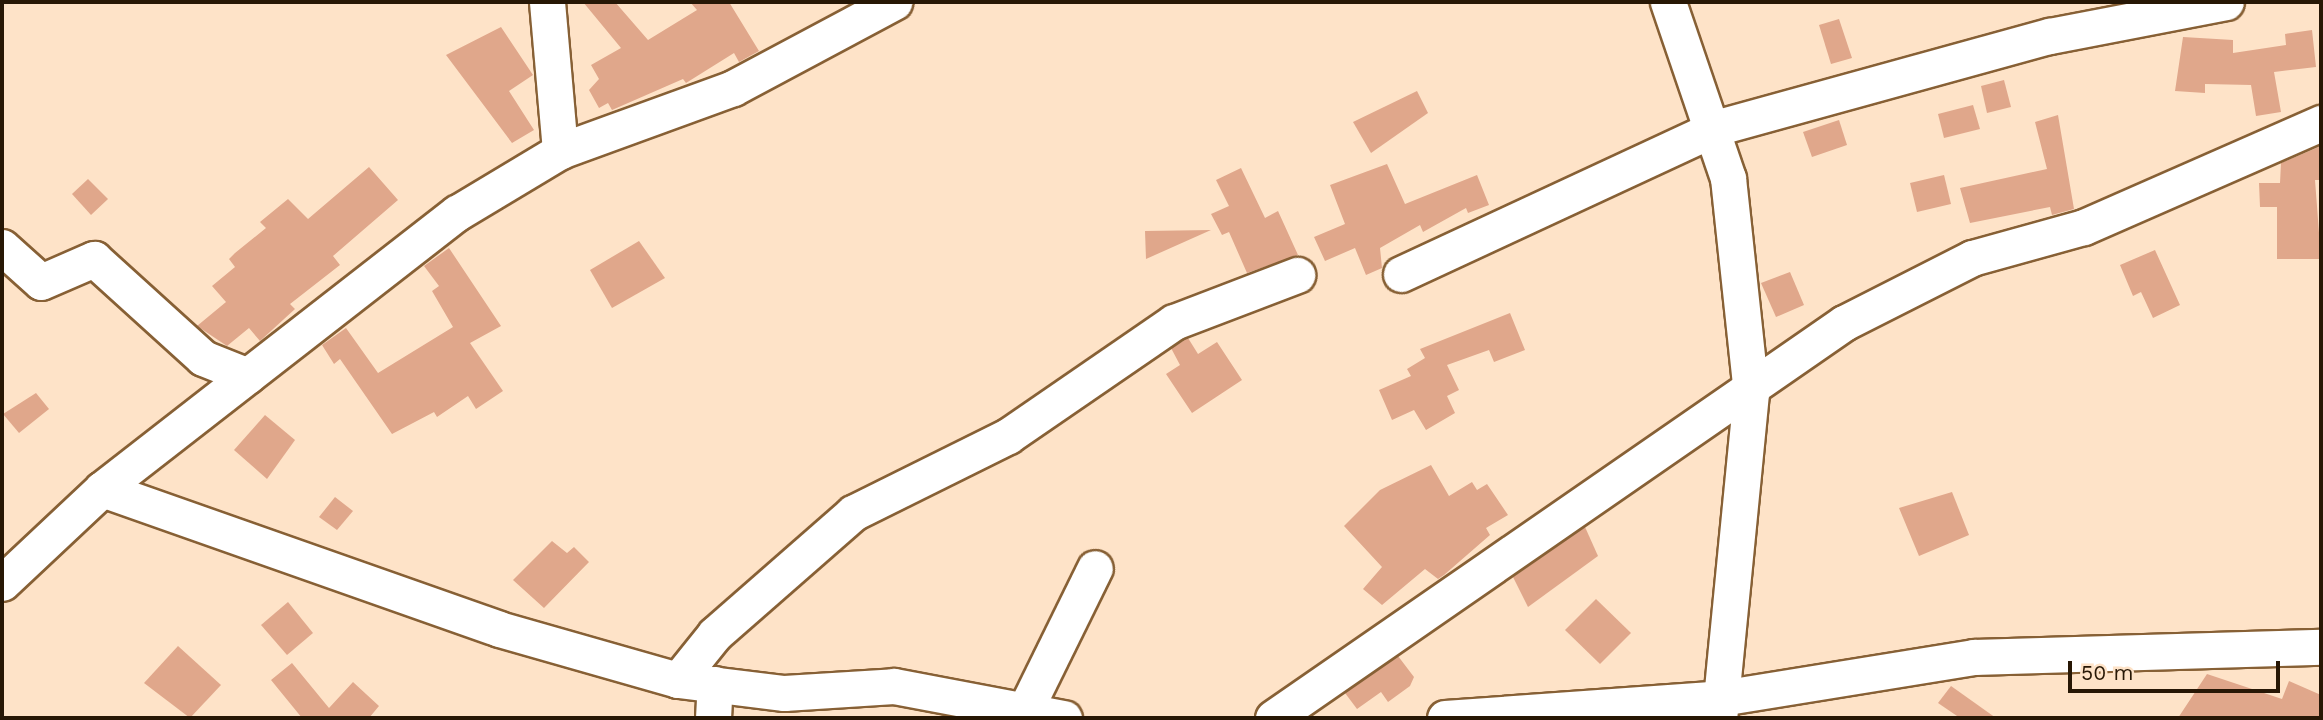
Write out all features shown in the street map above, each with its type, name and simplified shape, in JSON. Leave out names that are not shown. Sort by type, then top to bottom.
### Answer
[{"type":"street","points":[[547,2],[560,151]]},
{"type":"street","points":[[2,583],[102,489],[248,376],[363,281],[560,151],[733,88],[894,2]]},
{"type":"street","points":[[1668,2],[1715,128],[1728,178],[1751,393],[1720,708]]},
{"type":"street","points":[[1401,274],[1715,128],[2050,36],[2226,2]]},
{"type":"street","points":[[1273,718],[1545,524],[1751,393],[1843,323],[1972,258],[2084,227],[2321,123]]},
{"type":"street","points":[[2,247],[41,282],[94,259],[203,358],[248,376]]},
{"type":"street","points":[[678,680],[715,634],[853,513],[1008,436],[1174,322],[1297,275]]},
{"type":"street","points":[[102,489],[499,629],[678,680],[714,701],[784,693],[894,686],[1065,718]]},
{"type":"street","points":[[1025,710],[1095,568]]},
{"type":"street","points":[[1445,718],[1720,708],[1974,657],[2321,647]]},
{"type":"building","points":[[583,2],[615,2],[648,40],[697,10],[690,2],[729,2],[759,51],[739,62],[734,53],[686,83],[683,79],[612,110],[608,103],[599,108],[589,90],[599,79],[591,65],[621,48]]},
{"type":"building","points":[[1839,19],[1852,58],[1831,64],[1819,25]]},
{"type":"building","points":[[501,27],[533,75],[509,91],[534,130],[512,143],[446,55]]},
{"type":"building","points":[[2312,30],[2316,67],[2274,72],[2281,112],[2256,116],[2251,85],[2205,84],[2205,93],[2175,91],[2183,37],[2233,40],[2233,53],[2286,45],[2285,34]]},
{"type":"building","points":[[2004,80],[2011,107],[1987,113],[1981,86]]},
{"type":"building","points":[[1417,91],[1428,113],[1371,153],[1353,122]]},
{"type":"building","points":[[1973,105],[1980,129],[1944,138],[1938,114]]},
{"type":"building","points":[[2058,115],[2074,209],[2052,215],[2050,207],[1970,223],[1960,188],[2047,169],[2035,122]]},
{"type":"building","points":[[1839,120],[1847,145],[1812,157],[1803,132]]},
{"type":"building","points":[[2321,146],[2321,180],[2315,180],[2321,259],[2277,259],[2277,207],[2260,207],[2259,183],[2280,183],[2281,163]]},
{"type":"building","points":[[1387,164],[1405,204],[1477,175],[1489,205],[1468,213],[1466,208],[1423,232],[1420,225],[1380,248],[1382,268],[1366,275],[1355,248],[1325,261],[1314,237],[1345,224],[1330,185]]},
{"type":"building","points":[[369,167],[398,200],[333,256],[340,265],[290,304],[295,309],[260,341],[249,328],[227,346],[197,326],[226,302],[212,286],[235,267],[229,259],[266,228],[260,222],[288,199],[308,219]]},
{"type":"building","points":[[1241,168],[1265,218],[1278,211],[1298,255],[1247,273],[1229,232],[1222,235],[1211,214],[1229,206],[1216,180]]},
{"type":"building","points":[[1944,175],[1951,204],[1917,212],[1910,183]]},
{"type":"building","points":[[88,179],[108,199],[91,215],[72,194]]},
{"type":"building","points":[[1211,230],[1146,259],[1145,231]]},
{"type":"building","points":[[639,241],[665,278],[612,308],[590,270]]},
{"type":"building","points":[[449,248],[501,326],[470,343],[503,391],[476,409],[468,396],[437,417],[434,412],[392,434],[340,359],[334,364],[322,345],[346,328],[378,373],[453,327],[432,291],[439,286],[424,266]]},
{"type":"building","points":[[2155,250],[2180,305],[2153,318],[2141,292],[2133,296],[2120,265]]},
{"type":"building","points":[[1790,272],[1804,305],[1776,317],[1761,283]]},
{"type":"building","points":[[1510,313],[1525,350],[1494,362],[1489,350],[1447,365],[1459,390],[1447,396],[1455,413],[1426,430],[1414,410],[1392,420],[1379,390],[1411,376],[1407,369],[1425,358],[1420,349]]},
{"type":"building","points":[[1188,338],[1198,354],[1217,342],[1242,380],[1192,413],[1166,374],[1180,365],[1171,348]]},
{"type":"building","points":[[36,393],[49,409],[19,433],[3,414]]},
{"type":"building","points":[[265,415],[295,440],[267,479],[234,450]]},
{"type":"building","points":[[1431,465],[1449,496],[1472,482],[1477,490],[1487,484],[1508,515],[1486,528],[1490,535],[1444,575],[1438,579],[1425,569],[1382,605],[1363,589],[1382,567],[1344,526],[1380,490]]},
{"type":"building","points":[[1952,492],[1969,535],[1919,556],[1899,508]]},
{"type":"building","points":[[335,497],[353,511],[337,530],[319,517]]},
{"type":"building","points":[[1585,527],[1598,556],[1528,607],[1513,577]]},
{"type":"building","points":[[552,541],[567,553],[574,547],[589,562],[544,608],[513,580]]},
{"type":"building","points":[[1596,599],[1631,633],[1600,664],[1565,630]]},
{"type":"building","points":[[288,602],[313,633],[287,655],[261,625]]},
{"type":"building","points":[[178,646],[221,685],[190,718],[144,683]]},
{"type":"building","points":[[1398,656],[1414,677],[1410,686],[1388,702],[1381,692],[1357,709],[1345,693]]},
{"type":"building","points":[[292,663],[329,708],[353,682],[379,706],[369,718],[302,718],[271,680]]},
{"type":"building","points":[[2207,674],[2282,699],[2289,681],[2321,695],[2321,718],[2178,718]]},
{"type":"building","points":[[1951,686],[1996,718],[1960,718],[1938,703]]}]
